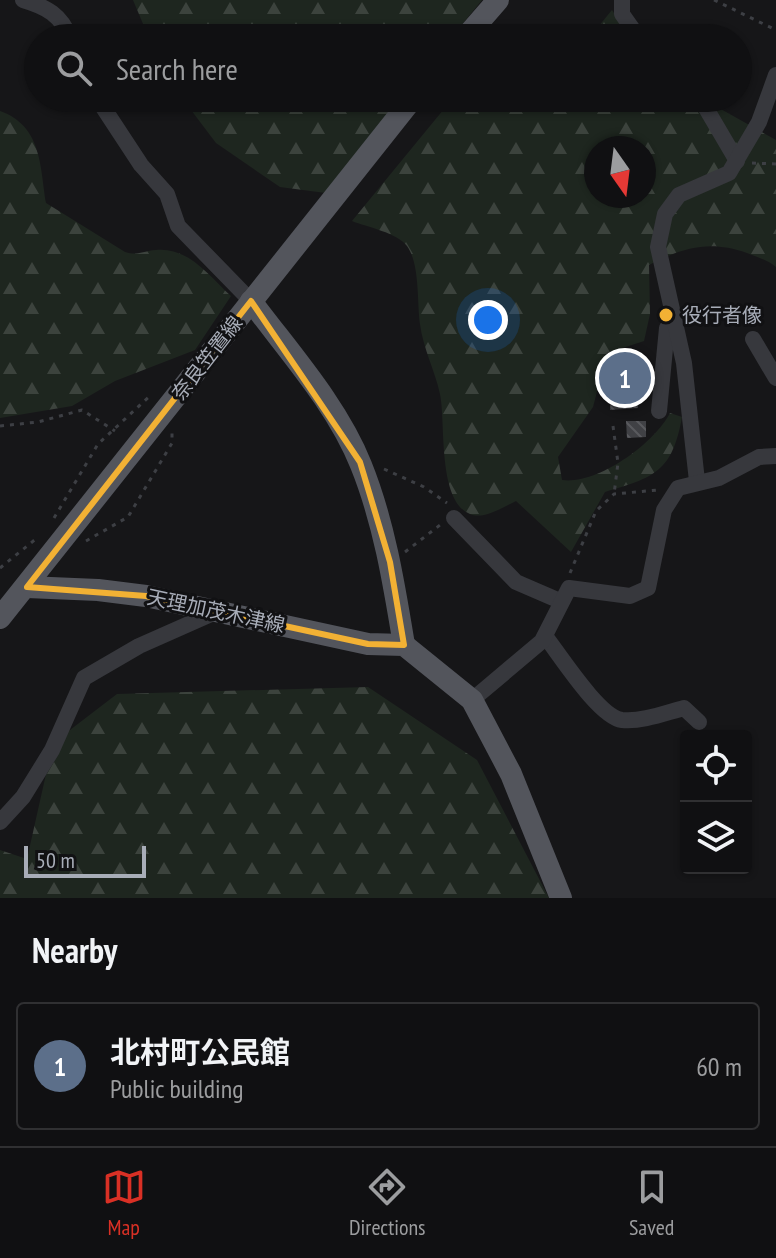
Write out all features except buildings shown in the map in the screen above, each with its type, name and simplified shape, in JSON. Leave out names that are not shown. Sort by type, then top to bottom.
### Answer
[{"type":"main road","points":[[477,24],[498,0]]},
{"type":"main road","name":"奈良笠置線","points":[[0,618],[27,587],[166,394],[251,301],[402,112]]},
{"type":"main road","points":[[251,301],[327,405],[360,462],[390,562],[404,645],[472,700],[511,774],[561,898]]},
{"type":"main road","name":"天理加茂木津線","points":[[27,587],[98,590],[218,611],[368,644],[404,645]]},
{"type":"street","points":[[23,0],[51,10],[65,24]]},
{"type":"street","points":[[622,0],[622,14],[629,24]]},
{"type":"street","points":[[697,481],[684,363],[658,247],[665,214],[679,195],[729,173],[759,122],[776,75]]},
{"type":"street","points":[[106,112],[141,165],[167,194],[178,226],[251,301]]},
{"type":"street","points":[[708,112],[737,161]]},
{"type":"street","points":[[659,411],[667,328],[674,319]]},
{"type":"street","points":[[753,339],[776,378]]},
{"type":"street","points":[[452,513],[516,582],[564,595],[630,596],[648,588],[664,510],[678,488],[719,478],[759,457],[776,456]]},
{"type":"street","points":[[472,700],[545,636],[564,595]]},
{"type":"street","points":[[0,822],[23,797],[52,750],[84,678],[139,646],[218,611]]},
{"type":"street","points":[[545,636],[597,702],[618,720],[637,720],[684,708],[699,722]]},
{"type":"path","points":[[714,0],[776,30]]},
{"type":"path","points":[[737,161],[776,164]]},
{"type":"path","points":[[49,529],[67,492],[98,444],[166,394],[172,443],[128,517],[84,542]]},
{"type":"path","points":[[0,426],[38,422],[82,410],[115,431]]},
{"type":"path","points":[[613,426],[618,463],[614,494]]},
{"type":"path","points":[[360,462],[424,487],[445,499],[452,513],[438,529],[390,562]]},
{"type":"path","points":[[564,595],[567,579],[596,511],[614,494],[678,488]]},
{"type":"highlighted area","points":[[251,301],[360,462],[390,562],[404,645],[368,644],[146,596],[27,587]]},
{"type":"green space","points":[[133,0],[482,0],[462,24],[143,24]]},
{"type":"green space","points":[[612,10],[621,24],[600,24]]},
{"type":"green space","points":[[0,111],[24,126],[31,137],[40,162],[46,203],[125,252],[168,250],[179,253],[206,272],[231,296],[195,350],[115,381],[72,406],[0,418]]},
{"type":"green space","points":[[193,112],[392,112],[326,193],[280,187],[216,143]]},
{"type":"green space","points":[[442,112],[726,112],[776,140],[776,267],[747,253],[709,246],[686,250],[649,265],[650,314],[644,341],[607,353],[593,407],[558,457],[562,480],[591,476],[623,460],[651,437],[670,413],[682,417],[678,435],[673,450],[658,470],[637,482],[605,492],[571,552],[516,501],[493,512],[475,515],[459,506],[452,494],[445,459],[442,406],[422,333],[414,263],[407,246],[397,237],[352,221]]},
{"type":"green space","points":[[368,687],[477,760],[549,898],[0,898],[0,850],[27,859],[53,743],[117,694]]},
{"type":"place","name":"役行者像","points":[[666,315]]},
{"type":"place","name":"北村町公民館","points":[[625,378]]}]
